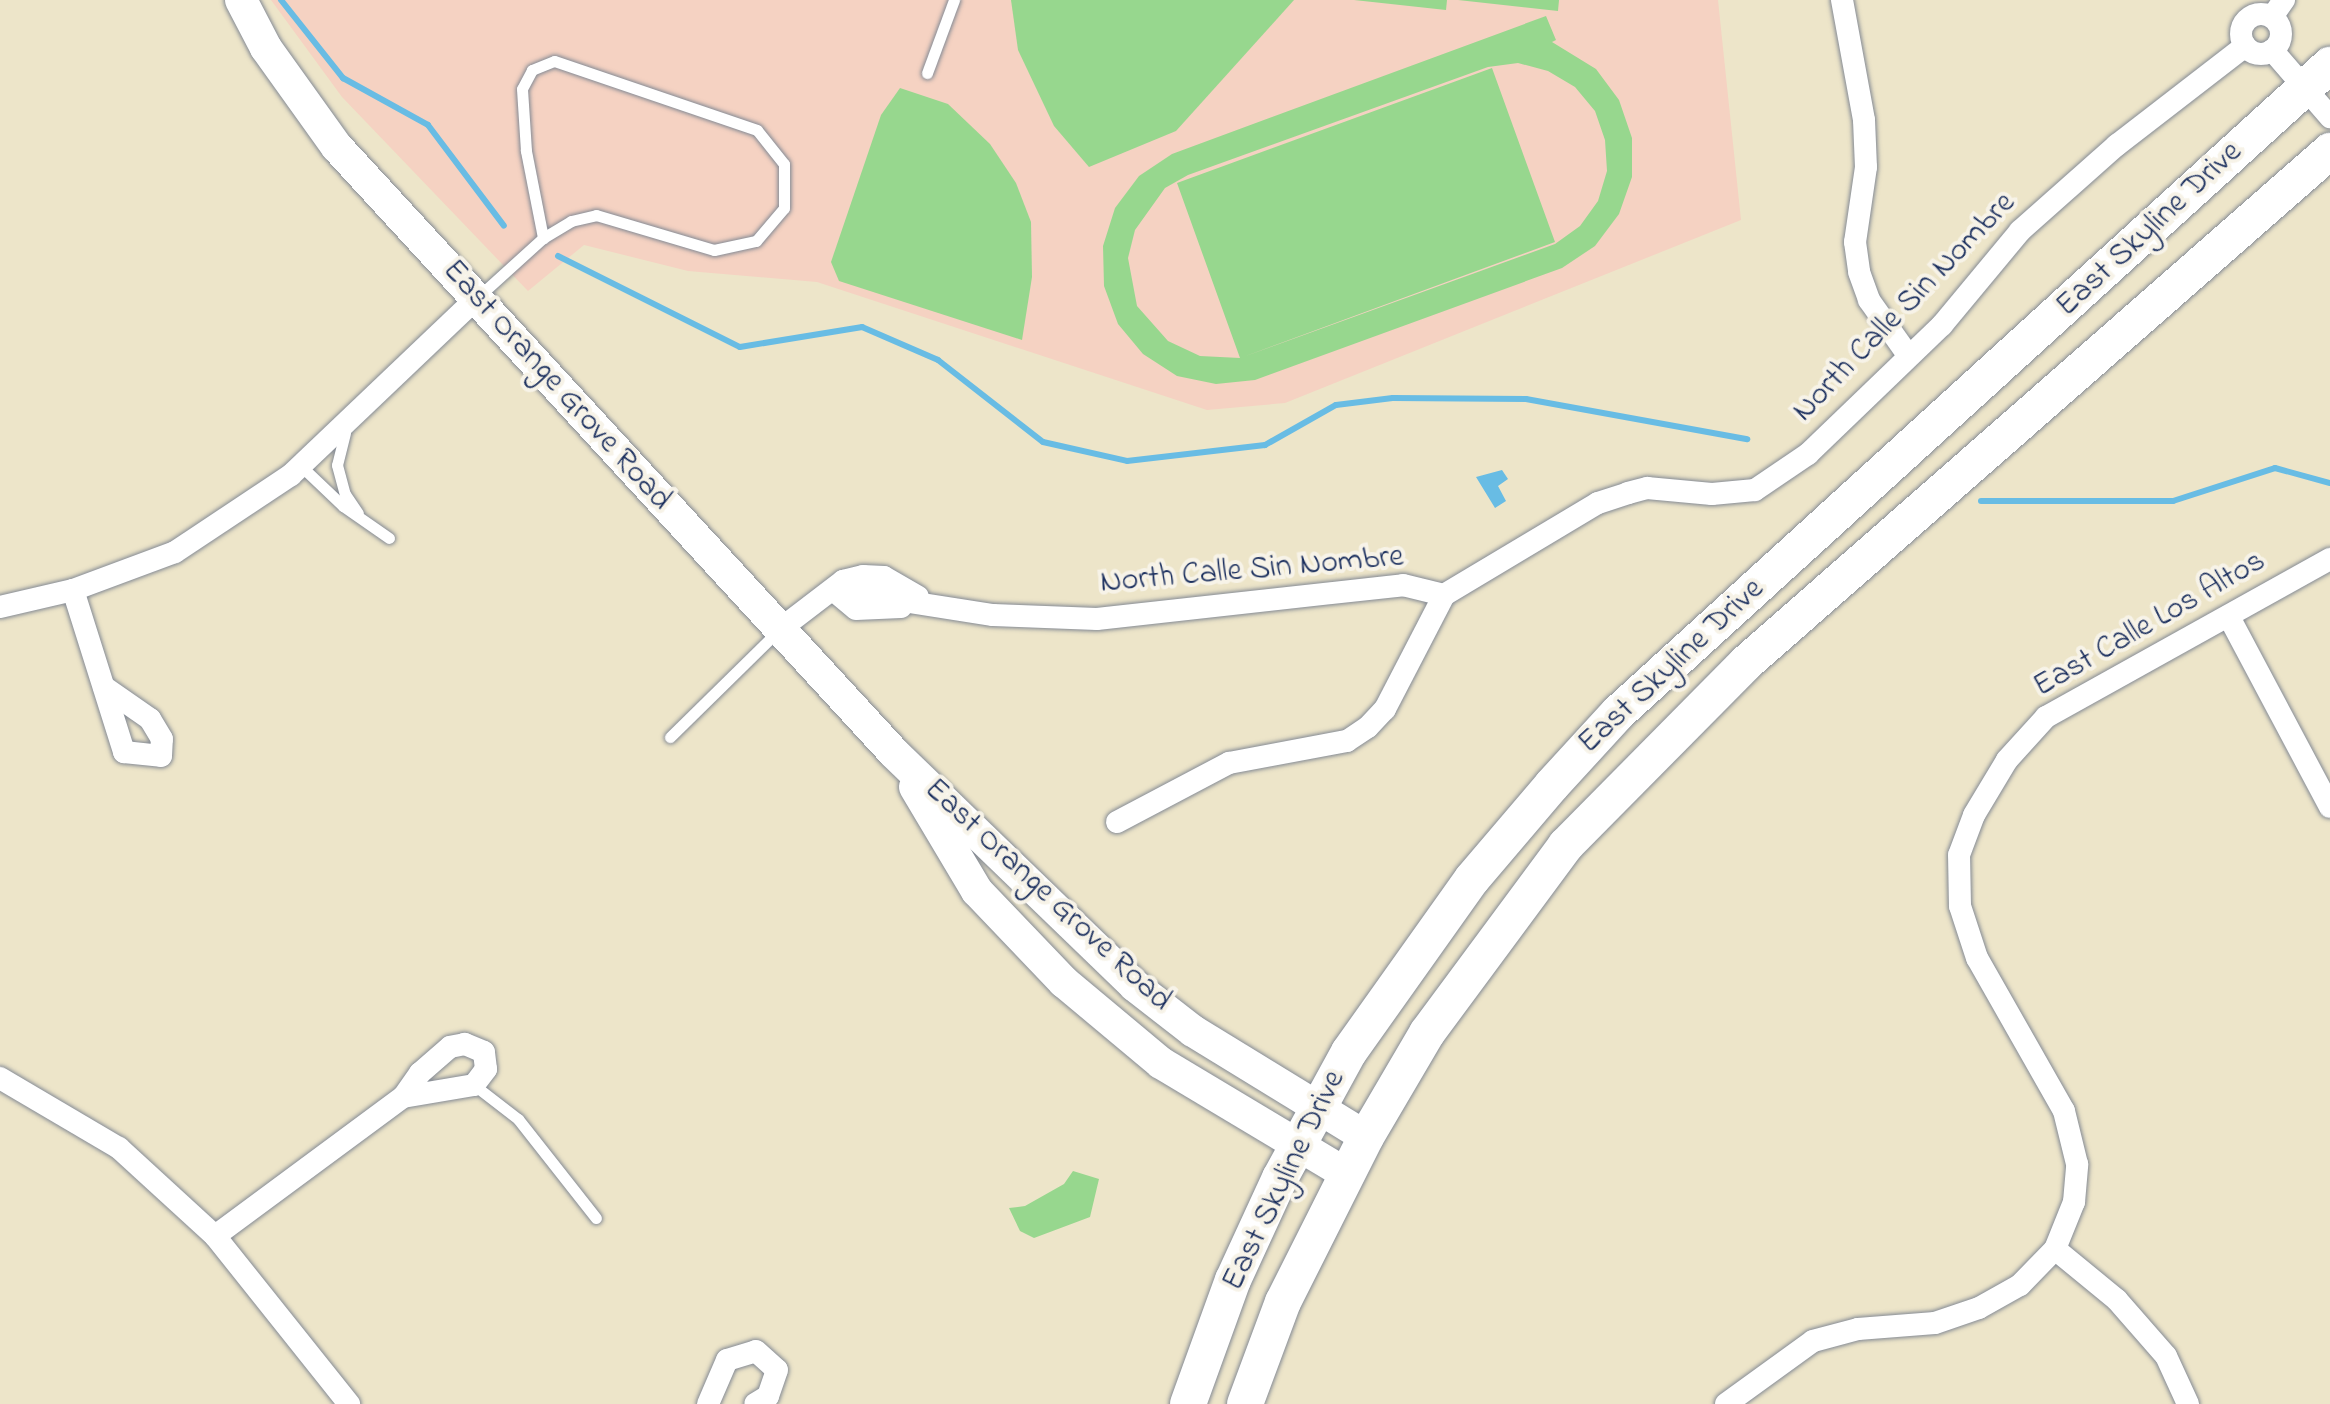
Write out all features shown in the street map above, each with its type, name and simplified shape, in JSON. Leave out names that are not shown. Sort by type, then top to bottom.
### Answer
[{"type":"main road","name":"East Orange Grove Road","points":[[241,0],[266,48],[337,147],[894,753],[1135,986],[1193,1031],[1366,1137]]},
{"type":"main road","name":"East Skyline Drive","points":[[1188,1404],[1233,1280],[1316,1109],[1358,1039],[1472,879],[1618,713],[2317,76]]},
{"type":"main road","name":"East Skyline Drive","points":[[1245,1404],[1283,1302],[1345,1173],[1427,1033],[1492,940],[1566,845],[1673,731],[2330,151]]},
{"type":"main road","name":"East Orange Grove Road","points":[[894,753],[977,891],[1064,982],[1161,1063],[1345,1173]]},
{"type":"street","points":[[1842,0],[1864,120],[1866,167],[1855,242],[1859,272],[1869,300],[1908,355]]},
{"type":"street","name":"North Calle Sin Nombre","points":[[779,630],[843,581],[873,575],[926,602],[993,615],[1097,619],[1403,585],[1444,595],[1598,503],[1647,488],[1732,494],[1777,479],[1942,325],[2020,231],[2117,145],[2245,46],[2244,22],[2278,9],[2281,34],[2272,50]]},
{"type":"street","points":[[2245,46],[2261,54],[2272,50],[2317,76],[2330,117]]},
{"type":"street","points":[[0,607],[73,590],[175,552],[301,466],[476,299]]},
{"type":"street","name":"East Calle Los Altos","points":[[1726,1404],[1813,1341],[1858,1329],[1935,1323],[1979,1308],[2020,1285],[2055,1249],[2074,1202],[2077,1164],[2064,1111],[1977,958],[1960,906],[1959,855],[1974,815],[2007,760],[2046,717],[2330,559]]},
{"type":"street","points":[[73,590],[104,687]]},
{"type":"street","name":"North Calle Sin Nombre","points":[[833,590],[856,609],[871,612],[926,602]]},
{"type":"street","points":[[1117,822],[1229,763],[1347,741],[1368,727],[1385,709],[1444,595]]},
{"type":"street","points":[[2229,617],[2330,807]]},
{"type":"street","points":[[215,1236],[403,1097],[420,1073],[456,1045],[476,1045],[484,1052],[486,1069],[474,1085],[403,1097]]},
{"type":"street","points":[[0,1078],[119,1148],[215,1236],[349,1404]]},
{"type":"street","points":[[2055,1249],[2117,1300],[2166,1356],[2188,1404]]},
{"type":"street","points":[[708,1404],[727,1360],[756,1351],[777,1370],[768,1396],[755,1404]]},
{"type":"lane","points":[[927,73],[954,0]]},
{"type":"lane","points":[[476,299],[543,238],[571,221],[596,215],[714,250],[736,249],[773,227],[784,208],[784,164],[757,130],[554,61],[532,70],[522,89],[526,151],[543,238]]},
{"type":"lane","points":[[352,419],[337,465],[345,494],[363,520]]},
{"type":"lane","points":[[301,466],[363,520],[389,538]]},
{"type":"lane","points":[[670,737],[779,630]]},
{"type":"lane","points":[[474,1085],[518,1119],[596,1218]]},
{"type":"shaded area","points":[[271,0],[1718,0],[1741,220],[1285,403],[1207,410],[817,282],[688,271],[584,245],[528,291],[342,97]]},
{"type":"green space","points":[[1011,0],[1294,0],[1176,131],[1089,167],[1054,126],[1018,50]]},
{"type":"green space","points":[[1354,0],[1447,0],[1446,10]]},
{"type":"green space","points":[[1458,0],[1559,0],[1558,11]]},
{"type":"green space","points":[[1546,16],[1556,40],[1552,42],[1596,69],[1619,100],[1632,138],[1632,177],[1619,214],[1595,246],[1562,268],[1255,380],[1216,384],[1177,376],[1143,354],[1118,324],[1104,286],[1103,246],[1115,208],[1139,176],[1172,154]],"holes":[[[1518,63],[1548,71],[1575,87],[1595,111],[1605,140],[1607,171],[1598,201],[1580,226],[1555,244],[1243,357],[1555,242],[1492,68],[1177,183],[1240,358],[1200,356],[1168,341],[1137,306],[1128,258],[1135,230],[1165,188],[1188,175],[1488,67]]]},
{"type":"green space","points":[[900,88],[948,104],[990,144],[1016,183],[1031,222],[1032,277],[1022,340],[839,281],[831,262],[881,115]]},
{"type":"green space","points":[[1073,1171],[1099,1179],[1090,1217],[1034,1238],[1020,1231],[1009,1208],[1025,1206],[1064,1184]]},
{"type":"water","points":[[1502,470],[1508,479],[1498,486],[1506,501],[1495,508],[1476,477]]},
{"type":"waterway","points":[[281,0],[343,78],[428,125],[504,226]]},
{"type":"waterway","points":[[558,256],[740,347],[862,327],[938,360],[1043,442],[1127,461],[1265,445],[1336,405],[1393,398],[1526,399],[1747,439]]},
{"type":"waterway","points":[[1981,501],[2173,501],[2275,468],[2330,483]]}]
